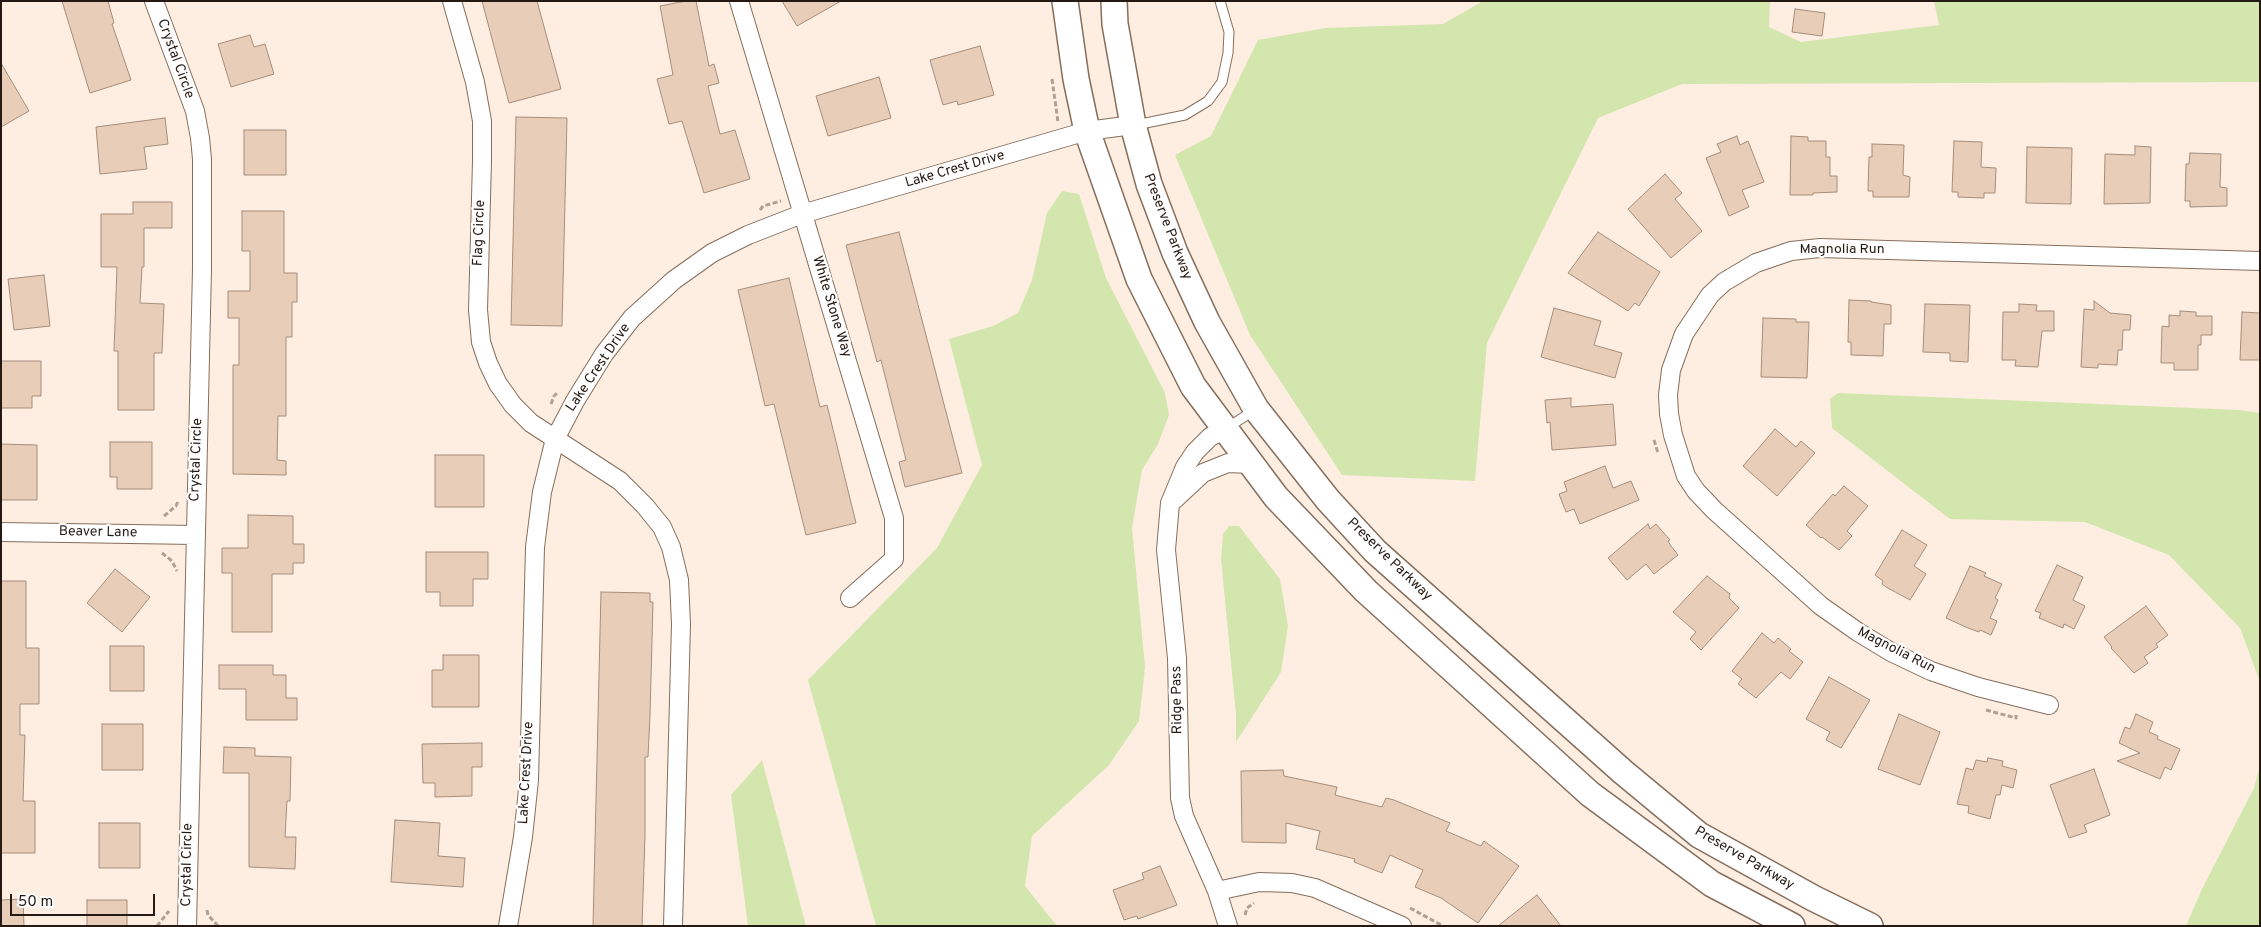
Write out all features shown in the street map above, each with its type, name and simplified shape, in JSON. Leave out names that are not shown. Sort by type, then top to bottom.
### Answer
[{"type":"street","name":"Crystal Circle","points":[[154,1],[194,112],[201,145],[202,269],[194,534],[187,926]]},
{"type":"street","name":"Flag Circle","points":[[452,1],[475,82],[482,121],[478,310],[481,342],[488,363],[508,398],[531,423],[620,481],[651,513],[662,527],[671,547],[679,580],[681,624],[673,926]]},
{"type":"street","name":"White Stone Way","points":[[739,1],[894,518],[894,559],[850,598]]},
{"type":"street","points":[[1066,1],[1076,79],[1087,131],[1138,279],[1193,386],[1276,497],[1366,591],[1590,794],[1712,884],[1792,926]]},
{"type":"street","name":"Preserve Parkway","points":[[1114,1],[1115,24],[1133,125],[1149,184],[1175,253],[1207,322],[1256,409],[1328,500],[1375,551],[1630,778],[1699,835],[1813,898],[1870,926]]},
{"type":"street","name":"Lake Crest Drive","points":[[508,926],[523,837],[529,780],[535,547],[549,434],[574,401],[604,354],[632,318],[674,280],[712,253],[748,235],[802,214],[1087,131],[1133,125]]},
{"type":"street","name":"Magnolia Run","points":[[2050,705],[1978,687],[1931,671],[1891,652],[1821,606],[1714,510],[1686,476],[1673,435],[1669,414],[1668,395],[1671,370],[1684,334],[1710,295],[1724,282],[1756,263],[1791,251],[1820,248],[2260,261]]},
{"type":"street","name":"Ridge Pass","points":[[1226,429],[1210,437],[1195,452],[1185,467],[1170,503],[1166,550],[1177,658],[1180,798],[1194,844],[1217,891],[1228,926]]},
{"type":"street","points":[[1170,503],[1203,473],[1228,463],[1251,464]]},
{"type":"street","name":"Beaver Lane","points":[[1,532],[194,534]]},
{"type":"street","points":[[1217,891],[1259,882],[1292,884],[1315,888],[1402,926]]},
{"type":"lane","points":[[1133,125],[1185,115],[1208,100],[1222,82],[1228,53],[1229,32],[1220,1]]},
{"type":"lane","points":[[1226,429],[1256,409]]},
{"type":"path","points":[[1049,121],[1056,118]]},
{"type":"path","points":[[757,214],[763,206],[797,196]]},
{"type":"path","points":[[549,434],[554,396],[559,392]]},
{"type":"path","points":[[1653,433],[1660,460]]},
{"type":"path","points":[[157,519],[169,513],[176,506],[180,493]]},
{"type":"path","points":[[157,552],[172,562],[177,571],[177,581]]},
{"type":"path","points":[[1980,708],[2016,718],[2021,698]]},
{"type":"path","points":[[1245,912],[1256,902]]},
{"type":"path","points":[[1406,906],[1442,926]]},
{"type":"path","points":[[157,926],[171,908]]},
{"type":"green space","points":[[1483,1],[1770,1],[1769,27],[1801,42],[1939,25],[1934,1],[2260,1],[2260,82],[1682,84],[1598,118],[1487,343],[1475,481],[1342,475],[1250,335],[1175,155],[1211,136],[1258,40],[1325,28],[1443,24]]},
{"type":"green space","points":[[1062,191],[1079,194],[1106,278],[1165,393],[1169,415],[1158,444],[1142,470],[1132,528],[1145,667],[1139,721],[1109,765],[1032,836],[1025,886],[1057,926],[876,926],[808,680],[937,548],[982,465],[949,339],[993,326],[1018,313],[1032,280],[1047,213]]},
{"type":"green space","points":[[1838,393],[2239,410],[2260,413],[2260,682],[2240,628],[2169,555],[2085,522],[1950,519],[1832,428],[1830,399]]},
{"type":"green space","points":[[1229,526],[1239,526],[1280,579],[1288,626],[1281,672],[1236,742],[1236,715],[1221,558],[1223,534]]},
{"type":"green space","points":[[762,760],[806,926],[748,926],[731,795]]},
{"type":"green space","points":[[2260,765],[2260,926],[2186,926],[2202,889],[2254,788]]},
{"type":"building","points":[[62,1],[108,1],[114,23],[112,24],[131,80],[90,93]]},
{"type":"building","points":[[482,1],[537,1],[561,89],[509,103]]},
{"type":"building","points":[[696,1],[709,66],[714,64],[719,83],[708,86],[720,134],[735,130],[750,179],[704,193],[682,121],[669,124],[657,79],[673,75],[660,6]]},
{"type":"building","points":[[782,1],[841,1],[797,26]]},
{"type":"building","points":[[1795,9],[1825,13],[1822,36],[1792,32]]},
{"type":"building","points":[[250,35],[254,47],[265,44],[274,74],[231,87],[218,44]]},
{"type":"building","points":[[980,46],[994,95],[958,105],[957,101],[943,105],[930,60]]},
{"type":"building","points":[[1,63],[29,111],[1,127]]},
{"type":"building","points":[[879,77],[891,118],[828,136],[816,96]]},
{"type":"building","points":[[516,117],[567,118],[562,326],[511,325]]},
{"type":"building","points":[[165,118],[168,144],[144,147],[147,169],[100,174],[96,127]]},
{"type":"building","points":[[244,130],[286,130],[286,175],[244,175]]},
{"type":"building","points":[[1737,136],[1740,145],[1748,141],[1764,182],[1742,190],[1749,207],[1729,216],[1706,158],[1721,152],[1717,144]]},
{"type":"building","points":[[1791,136],[1808,137],[1808,141],[1826,141],[1826,157],[1830,157],[1830,176],[1837,176],[1837,192],[1790,195]]},
{"type":"building","points":[[1954,141],[1982,142],[1981,167],[1996,168],[1995,193],[1984,193],[1984,198],[1958,197],[1958,192],[1952,192]]},
{"type":"building","points":[[1872,144],[1904,145],[1903,175],[1910,177],[1909,197],[1873,197],[1873,191],[1868,191],[1869,157],[1872,157]]},
{"type":"building","points":[[2135,146],[2151,147],[2150,203],[2104,204],[2105,154],[2135,155]]},
{"type":"building","points":[[2027,147],[2072,148],[2071,204],[2026,203]]},
{"type":"building","points":[[2190,153],[2221,154],[2220,187],[2227,188],[2227,206],[2190,207],[2190,201],[2185,201],[2186,164],[2189,164]]},
{"type":"building","points":[[1665,174],[1682,193],[1675,199],[1702,231],[1671,258],[1628,209]]},
{"type":"building","points":[[133,202],[172,202],[172,228],[144,228],[144,267],[142,267],[140,303],[164,304],[162,353],[154,353],[154,410],[118,410],[118,351],[114,351],[117,267],[101,267],[101,214],[133,214]]},
{"type":"building","points":[[242,211],[284,211],[284,273],[297,273],[297,302],[292,302],[292,337],[286,337],[286,416],[278,416],[277,460],[286,461],[286,475],[233,474],[233,365],[239,365],[239,318],[228,318],[228,291],[250,291],[250,251],[242,251]]},
{"type":"building","points":[[899,232],[962,473],[905,487],[899,462],[906,460],[881,360],[877,362],[846,245]]},
{"type":"building","points":[[1598,232],[1660,272],[1639,306],[1635,303],[1628,311],[1568,273]]},
{"type":"building","points":[[44,275],[50,326],[14,330],[8,279]]},
{"type":"building","points":[[789,278],[820,407],[827,405],[856,523],[806,535],[774,404],[765,406],[738,290]]},
{"type":"building","points":[[1849,300],[1871,301],[1891,305],[1891,324],[1884,324],[1883,356],[1851,355],[1851,342],[1848,342]]},
{"type":"building","points":[[2094,301],[2110,313],[2131,315],[2130,330],[2123,330],[2122,350],[2118,350],[2117,365],[2098,364],[2098,368],[2081,367],[2084,309],[2094,310]]},
{"type":"building","points":[[1925,304],[1970,305],[1968,362],[1950,361],[1950,353],[1923,352]]},
{"type":"building","points":[[2019,304],[2037,305],[2036,311],[2054,311],[2054,331],[2042,331],[2038,367],[2015,366],[2016,360],[2002,360],[2003,312],[2019,312]]},
{"type":"building","points":[[1554,308],[1601,321],[1594,345],[1622,353],[1615,378],[1541,357]]},
{"type":"building","points":[[2180,311],[2196,312],[2196,316],[2212,316],[2212,335],[2201,335],[2201,345],[2198,345],[2198,370],[2174,370],[2174,363],[2161,363],[2162,326],[2169,327],[2169,315],[2180,316]]},
{"type":"building","points":[[2242,312],[2260,313],[2260,360],[2240,360]]},
{"type":"building","points":[[1763,318],[1796,319],[1796,322],[1809,322],[1807,378],[1761,377]]},
{"type":"building","points":[[1,361],[41,361],[41,396],[32,396],[32,408],[1,408]]},
{"type":"building","points":[[1571,398],[1571,407],[1613,404],[1616,445],[1552,450],[1550,422],[1547,423],[1545,400]]},
{"type":"building","points":[[1775,429],[1796,447],[1801,441],[1815,453],[1777,496],[1743,466]]},
{"type":"building","points":[[110,442],[152,442],[152,489],[117,489],[117,477],[110,477]]},
{"type":"building","points":[[1,444],[37,445],[37,500],[1,500]]},
{"type":"building","points":[[435,455],[484,455],[484,507],[435,507]]},
{"type":"building","points":[[1605,466],[1613,488],[1631,481],[1639,500],[1580,524],[1574,509],[1566,512],[1559,494],[1567,491],[1564,482]]},
{"type":"building","points":[[1844,486],[1868,506],[1847,531],[1852,536],[1839,550],[1806,525],[1833,494],[1835,496]]},
{"type":"building","points":[[248,515],[293,516],[293,544],[304,544],[304,563],[293,563],[293,574],[272,574],[272,632],[232,632],[232,573],[222,573],[222,548],[248,548]]},
{"type":"building","points":[[1648,524],[1650,529],[1656,524],[1670,540],[1668,541],[1678,555],[1654,574],[1646,564],[1627,580],[1608,558]]},
{"type":"building","points":[[1902,530],[1927,545],[1914,566],[1926,574],[1910,600],[1886,587],[1882,584],[1883,581],[1875,575]]},
{"type":"building","points":[[426,552],[488,552],[488,579],[473,579],[473,606],[440,606],[440,592],[426,592]]},
{"type":"building","points":[[2057,565],[2083,577],[2073,600],[2085,606],[2074,629],[2064,624],[2063,628],[2039,618],[2041,613],[2035,611]]},
{"type":"building","points":[[1970,566],[1986,573],[1984,576],[2002,584],[1995,598],[1998,600],[1990,618],[1997,621],[1991,635],[1980,630],[1979,632],[1968,628],[1946,618]]},
{"type":"building","points":[[115,569],[150,597],[122,632],[87,603]]},
{"type":"building","points":[[1707,576],[1730,594],[1729,598],[1739,608],[1701,650],[1690,639],[1696,632],[1673,612]]},
{"type":"building","points":[[1,581],[26,581],[26,648],[39,648],[39,704],[20,704],[20,735],[25,735],[23,801],[35,801],[35,853],[1,853]]},
{"type":"building","points":[[601,592],[650,593],[650,602],[653,602],[648,757],[645,757],[642,926],[593,926]]},
{"type":"building","points":[[2146,606],[2168,635],[2156,644],[2158,647],[2144,657],[2148,663],[2134,673],[2111,648],[2104,637]]},
{"type":"building","points":[[1762,633],[1774,643],[1778,638],[1791,649],[1789,651],[1803,662],[1790,679],[1781,672],[1756,698],[1738,684],[1742,679],[1732,671]]},
{"type":"building","points":[[110,646],[144,646],[144,691],[110,691]]},
{"type":"building","points":[[443,655],[479,655],[479,707],[432,707],[432,670],[443,670]]},
{"type":"building","points":[[219,665],[273,665],[273,675],[286,675],[286,698],[297,698],[297,720],[246,720],[246,689],[219,689]]},
{"type":"building","points":[[1829,677],[1870,700],[1841,748],[1826,740],[1830,732],[1806,719]]},
{"type":"building","points":[[1899,714],[1940,732],[1920,785],[1878,769]]},
{"type":"building","points":[[2136,714],[2153,722],[2149,732],[2158,736],[2157,739],[2180,749],[2171,770],[2165,767],[2160,779],[2117,761],[2140,753],[2119,743],[2125,727],[2130,729]]},
{"type":"building","points":[[102,724],[143,724],[143,770],[102,770]]},
{"type":"building","points":[[482,743],[482,767],[472,767],[472,796],[435,797],[435,783],[423,783],[422,744]]},
{"type":"building","points":[[224,747],[255,748],[255,756],[291,757],[290,801],[287,801],[285,837],[296,837],[295,869],[249,867],[249,773],[223,773]]},
{"type":"building","points":[[1988,758],[2003,761],[2002,766],[2017,770],[2013,788],[2002,785],[2000,795],[1996,795],[1990,819],[1968,813],[1969,806],[1957,804],[1966,768],[1973,770],[1976,760],[1987,762]]},
{"type":"building","points":[[2094,769],[2110,815],[2084,825],[2087,832],[2069,838],[2050,785]]},
{"type":"building","points":[[1283,770],[1284,776],[1337,787],[1335,795],[1382,807],[1386,798],[1394,800],[1450,823],[1446,831],[1481,846],[1484,841],[1519,866],[1478,923],[1441,898],[1415,887],[1423,870],[1390,855],[1382,873],[1354,862],[1355,859],[1316,849],[1320,831],[1286,823],[1286,843],[1242,842],[1241,771]]},
{"type":"building","points":[[395,820],[440,823],[438,856],[465,858],[463,887],[391,882]]},
{"type":"building","points":[[99,823],[140,823],[140,868],[99,868]]},
{"type":"building","points":[[1160,866],[1177,905],[1138,919],[1137,916],[1124,920],[1113,890],[1144,879],[1142,873]]},
{"type":"building","points":[[1537,895],[1561,926],[1498,926]]},
{"type":"building","points":[[23,899],[24,926],[1,926],[1,900]]},
{"type":"building","points":[[87,900],[127,900],[127,926],[87,926]]}]
